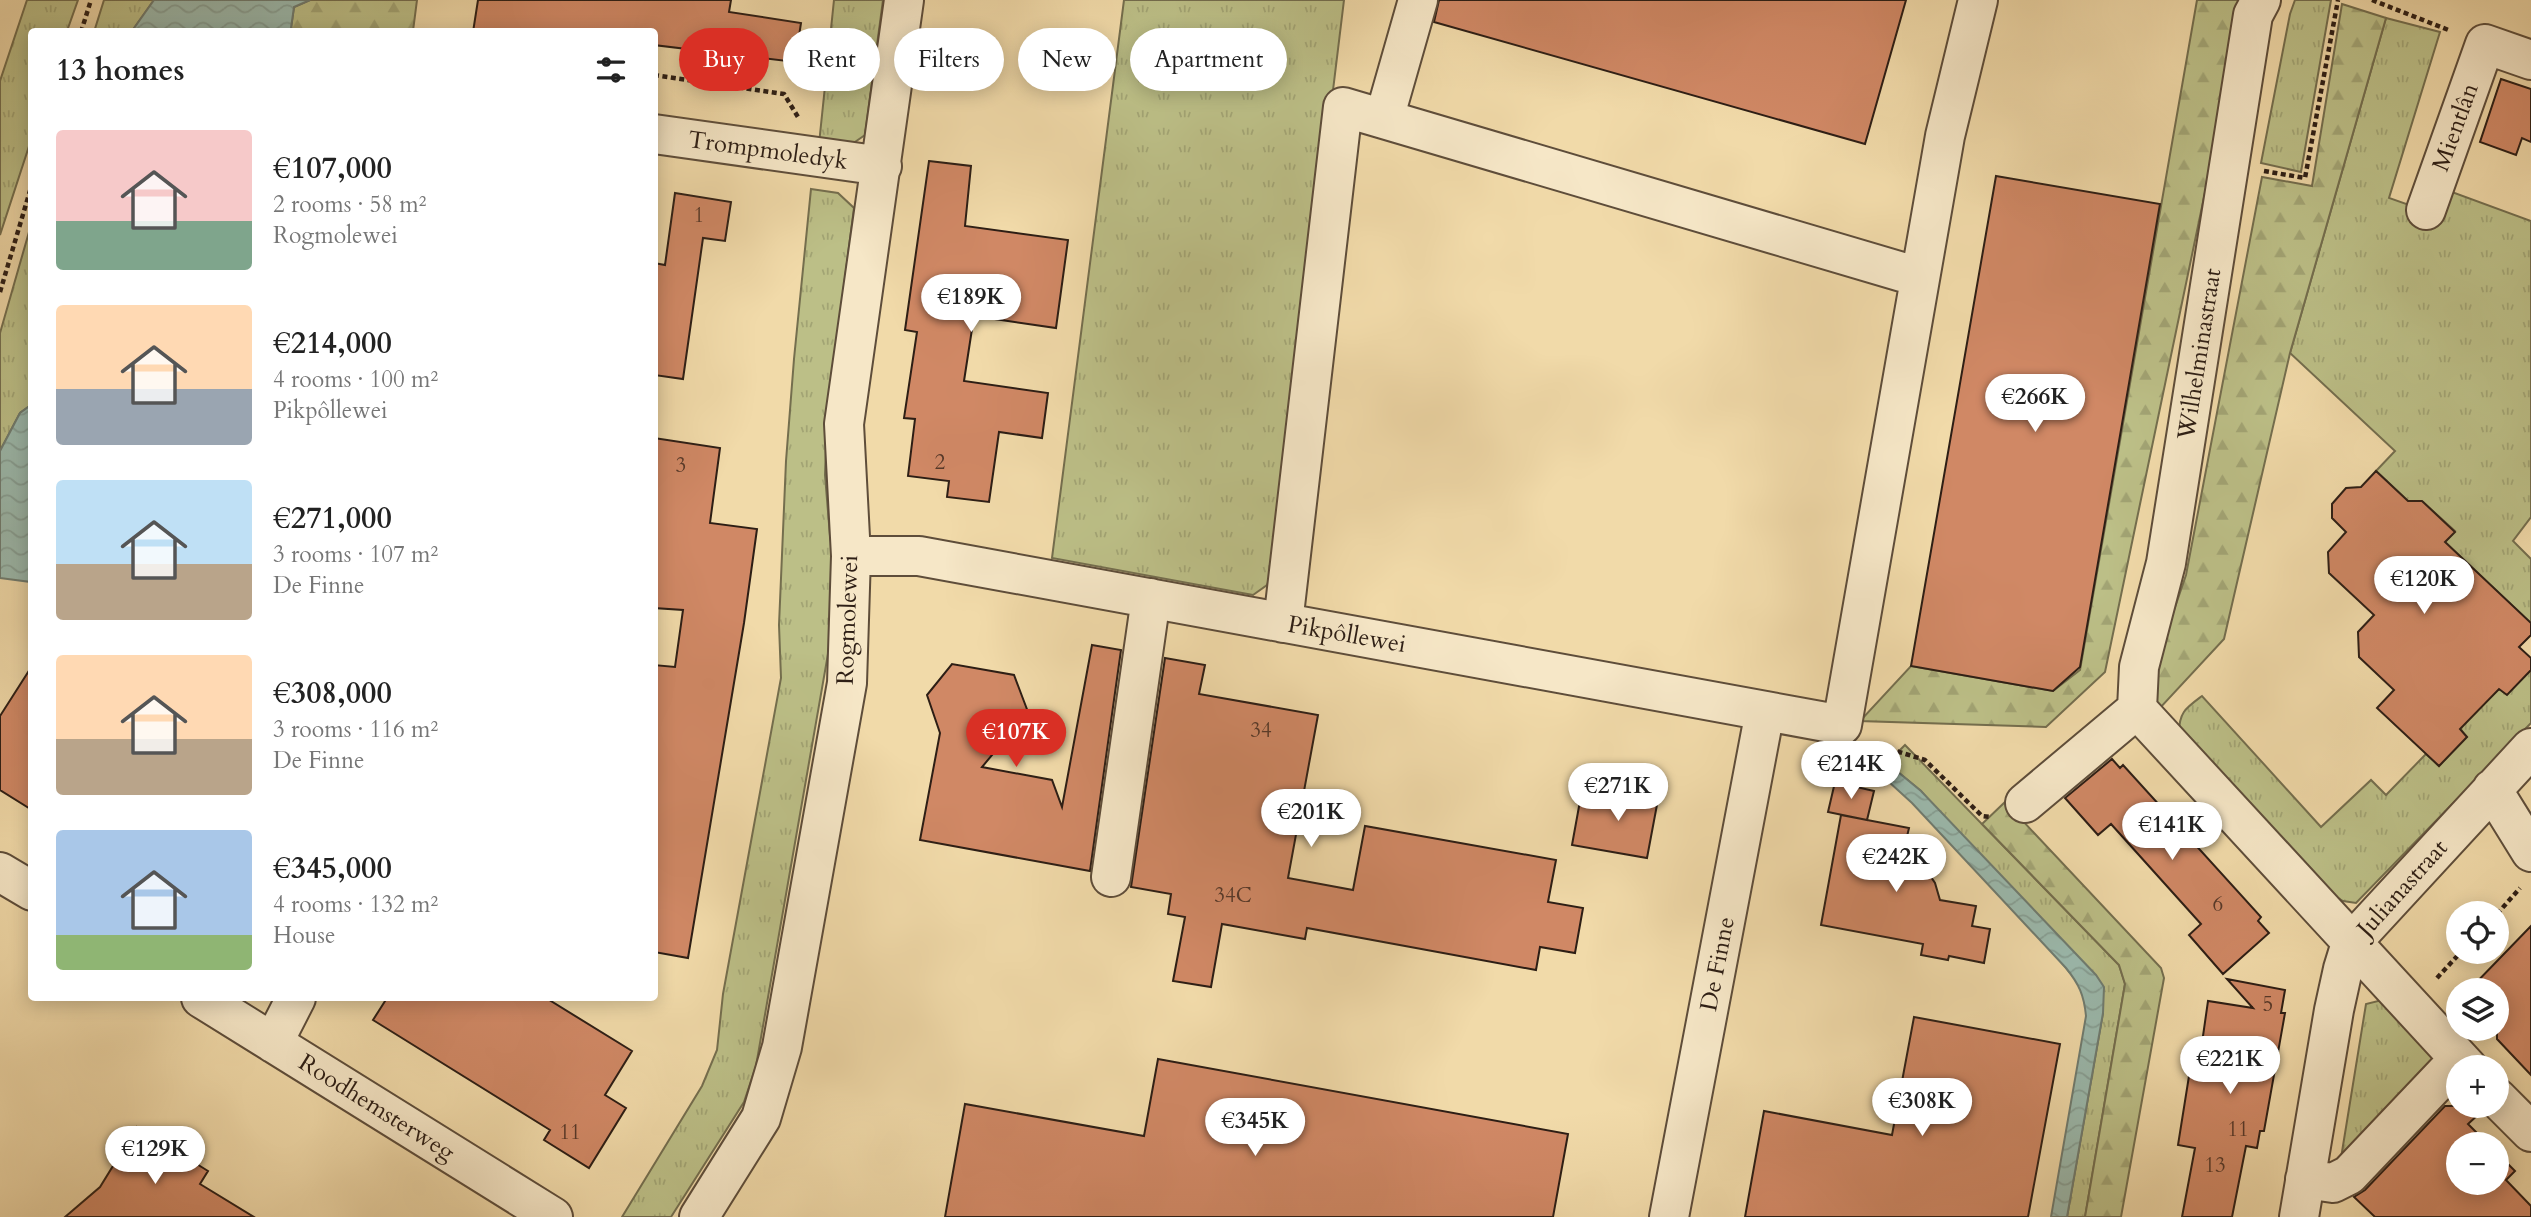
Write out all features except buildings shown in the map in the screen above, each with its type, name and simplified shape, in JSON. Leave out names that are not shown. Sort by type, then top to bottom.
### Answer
[{"type":"street","name":"Rogmolewei","points":[[699,1217],[761,1118],[782,1047],[847,683],[850,556],[844,424],[904,0]]},
{"type":"street","points":[[1384,119],[1418,0]]},
{"type":"street","points":[[1842,725],[1945,136],[1978,0]]},
{"type":"street","name":"Wilhelminastraat","points":[[2137,709],[2139,667],[2166,563],[2253,15],[2261,0]]},
{"type":"street","points":[[2485,44],[2531,60]]},
{"type":"street","name":"Mientlân","points":[[2426,210],[2485,44]]},
{"type":"street","points":[[1283,623],[1343,107],[1919,277]]},
{"type":"street","name":"Trompmoledyk","points":[[658,135],[882,166]]},
{"type":"street","name":"Pikpôllewei","points":[[850,556],[919,556],[1842,725]]},
{"type":"street","points":[[1111,877],[1151,598]]},
{"type":"street","points":[[2025,803],[2137,709],[2456,1055]]},
{"type":"street","name":"De Finne","points":[[1670,1217],[1765,711]]},
{"type":"street","name":"Julianastraat","points":[[2299,1217],[2334,1010],[2351,943],[2531,748]]},
{"type":"street","points":[[2492,789],[2527,869]]},
{"type":"street","points":[[0,872],[28,889]]},
{"type":"street","name":"Roodhemsterweg","points":[[206,1001],[553,1217]]},
{"type":"street","points":[[273,1043],[294,1001]]},
{"type":"street","points":[[2305,1179],[2333,1183],[2349,1175],[2446,1080]]},
{"type":"street","points":[[2509,1110],[2531,1132]]},
{"type":"path","points":[[82,28],[91,0]]},
{"type":"path","points":[[2229,165],[2305,178],[2338,0]]},
{"type":"path","points":[[2372,0],[2485,44]]},
{"type":"path","points":[[658,76],[784,94],[821,157]]},
{"type":"path","points":[[0,292],[28,198]]},
{"type":"path","points":[[1842,725],[1871,744],[1925,760],[1982,816],[1995,818],[2008,814],[2025,803]]},
{"type":"path","points":[[2506,901],[2527,869]]},
{"type":"green space","points":[[27,0],[78,0],[68,28],[28,28],[28,149],[0,235],[0,81]]},
{"type":"green space","points":[[104,0],[154,0],[134,28],[95,28]]},
{"type":"green space","points":[[310,0],[417,0],[413,28],[291,28],[294,7]]},
{"type":"green space","points":[[834,0],[883,0],[879,28],[831,28]]},
{"type":"green space","points":[[1124,0],[1344,0],[1275,566],[1267,585],[1253,595],[1052,558],[1112,91],[1116,91],[1116,62]]},
{"type":"green space","points":[[2197,0],[2250,0],[2242,15],[2105,672],[2046,727],[1860,721],[1911,666],[2053,691],[2080,670]]},
{"type":"green space","points":[[2295,0],[2331,0],[2301,172],[2261,163]]},
{"type":"green space","points":[[2342,4],[2386,18],[2290,353],[2224,639],[2160,708],[2147,689],[2186,575],[2262,177],[2312,186]]},
{"type":"green space","points":[[2386,18],[2440,32],[2389,198],[2443,217],[2452,192],[2531,221],[2531,517],[2513,541],[2531,559],[2531,623],[2445,542],[2455,531],[2423,502],[2408,501],[2376,471],[2395,451],[2290,353]]},
{"type":"green space","points":[[825,91],[871,91],[865,135],[852,144],[819,144]]},
{"type":"green space","points":[[811,189],[838,193],[854,208],[827,417],[825,475],[830,536],[839,591],[756,1066],[744,1102],[671,1217],[622,1217],[702,1086],[717,1050],[723,994],[781,678],[779,625],[786,461]]},
{"type":"green space","points":[[28,235],[28,407],[20,413],[0,451],[0,333]]},
{"type":"green space","points":[[2531,670],[2531,723],[2356,903],[2343,901],[2328,892],[2179,733],[2184,711],[2202,696],[2321,827],[2371,780],[2386,795],[2426,754],[2439,766],[2467,737],[2459,728],[2499,689]]},
{"type":"green space","points":[[1905,745],[2119,965],[2125,984],[2085,1217],[2067,1217],[2103,1013],[1921,791],[1887,763]]},
{"type":"green space","points":[[2005,802],[2161,968],[2164,978],[2121,1217],[2085,1217],[2125,984],[2119,965],[1982,824]]},
{"type":"green space","points":[[2382,1000],[2446,1068],[2341,1158],[2366,1004]]},
{"type":"water","points":[[154,0],[310,0],[294,7],[291,28],[134,28]]},
{"type":"water","points":[[28,407],[28,582],[0,578],[0,451],[20,413]]},
{"type":"water","points":[[1887,763],[1921,791],[2096,975],[2104,987],[2103,1013],[2067,1217],[2051,1217],[2086,1016],[2080,990],[2066,968],[1912,803],[1878,772]]}]
